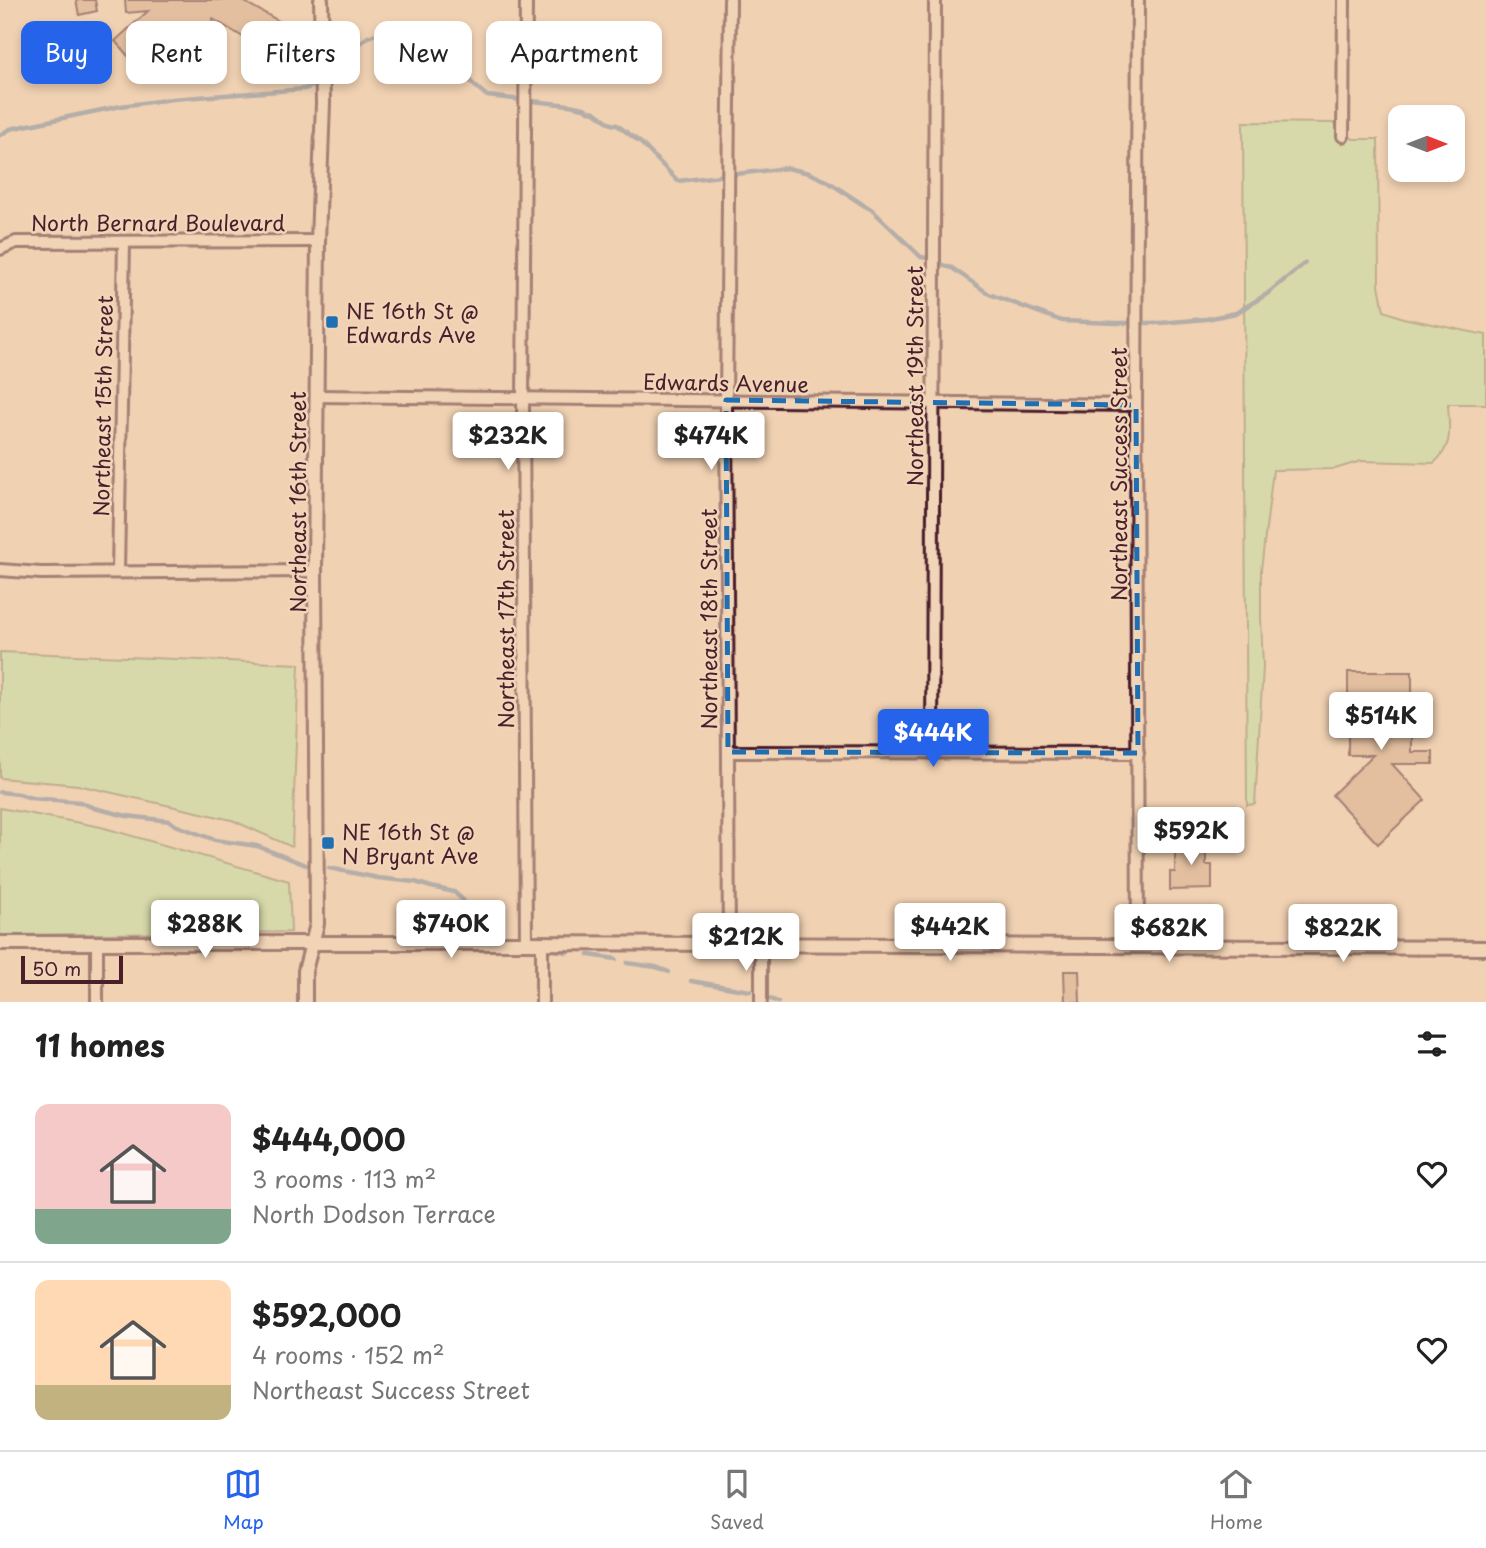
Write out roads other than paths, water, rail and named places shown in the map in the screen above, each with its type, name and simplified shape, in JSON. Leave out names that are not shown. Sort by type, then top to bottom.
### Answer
[{"type":"street","name":"Northeast 16th Street","points":[[305,1002],[305,971],[317,925],[315,571],[318,241],[323,103],[321,0]]},
{"type":"street","name":"Northeast 17th Street","points":[[526,0],[523,399],[526,943]]},
{"type":"street","name":"Northeast 18th Street","points":[[729,945],[726,400],[730,0]]},
{"type":"street","name":"Northeast 19th Street","points":[[932,753],[935,0]]},
{"type":"street","name":"Northeast Success Street","points":[[1138,0],[1138,947]]},
{"type":"street","points":[[1343,136],[1344,0]]},
{"type":"street","name":"North Bernard Boulevard","points":[[0,250],[16,242],[318,241]]},
{"type":"street","name":"Northeast 15th Street","points":[[118,571],[124,242]]},
{"type":"street","name":"Edwards Avenue","points":[[317,396],[1136,405]]},
{"type":"street","points":[[0,570],[41,573],[315,571]]},
{"type":"street","points":[[728,752],[1138,753]]},
{"type":"street","points":[[0,943],[1486,948]]},
{"type":"street","points":[[97,943],[97,1002]]},
{"type":"street","points":[[542,944],[542,1002]]},
{"type":"street","points":[[761,945],[761,1002]]},
{"type":"waterway","points":[[0,135],[10,129],[121,106],[172,99],[304,89],[316,85],[368,37],[379,31],[403,28],[431,39],[487,96],[569,105],[595,112],[641,143],[678,181],[787,168],[827,181],[871,209],[921,257],[952,268],[989,294],[1062,321],[1160,323],[1236,313],[1267,294],[1305,263]]},
{"type":"waterway","points":[[0,792],[31,798],[80,802],[127,816],[170,821],[215,840],[257,846],[306,865]]},
{"type":"waterway","points":[[329,868],[415,882],[454,892],[463,900]]},
{"type":"waterway","points":[[553,950],[567,952]]},
{"type":"waterway","points":[[589,955],[616,959]]},
{"type":"waterway","points":[[627,963],[656,967],[669,972]]},
{"type":"waterway","points":[[691,981],[750,991]]},
{"type":"waterway","points":[[765,997],[778,1002]]},
{"type":"place","name":"NE 16th St @ Edwards Ave","points":[[332,322]]},
{"type":"place","name":"NE 16th St @ N Bryant Ave","points":[[328,843]]}]
